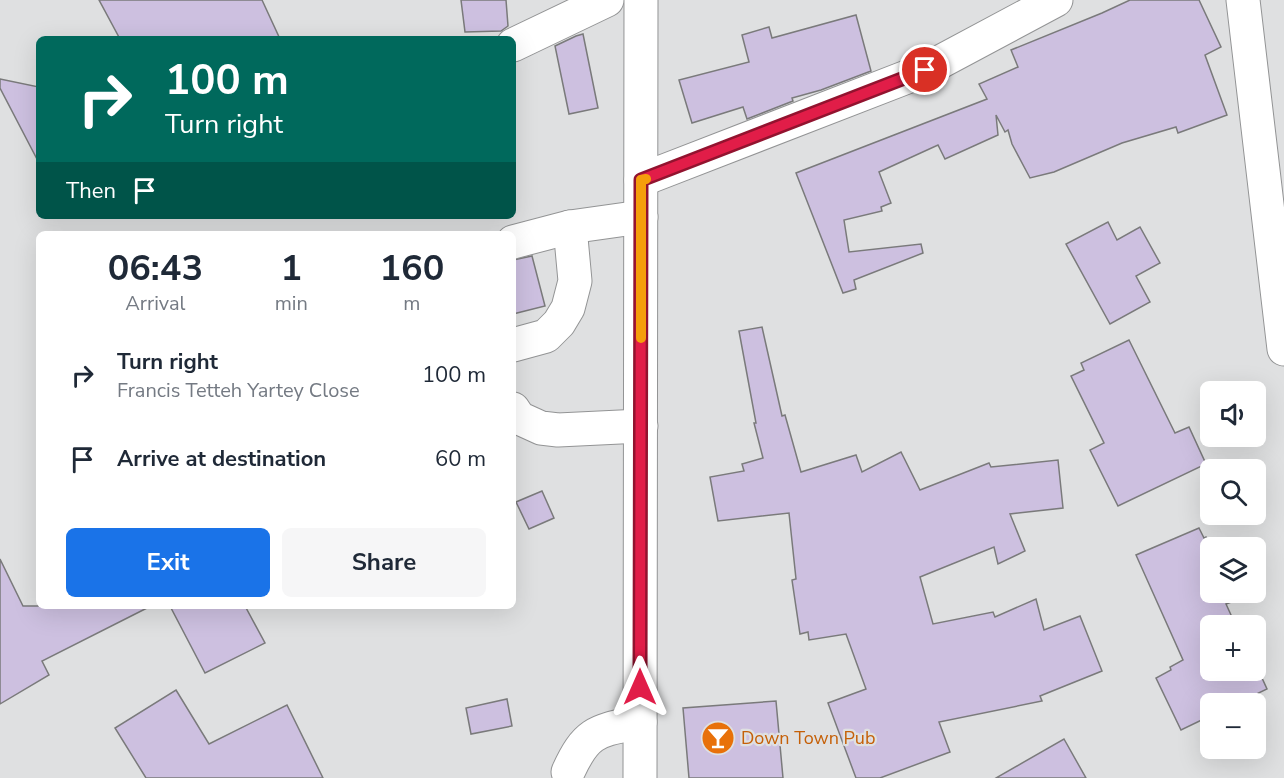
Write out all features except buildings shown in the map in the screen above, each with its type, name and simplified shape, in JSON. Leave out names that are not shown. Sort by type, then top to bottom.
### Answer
[{"type":"street","points":[[516,44],[607,0]]},
{"type":"street","points":[[640,778],[641,0]]},
{"type":"street","points":[[641,180],[925,70],[1056,0]]},
{"type":"street","points":[[1243,0],[1284,349]]},
{"type":"street","points":[[516,241],[570,227],[641,217]]},
{"type":"street","points":[[516,344],[546,336],[559,323],[568,308],[575,281],[570,227]]},
{"type":"street","points":[[516,414],[519,418],[541,428],[558,430],[641,426]]},
{"type":"street","points":[[564,776],[576,753],[589,738],[605,730],[640,722]]},
{"type":"slow traffic","points":[[641,338],[641,180],[646,179]]},
{"type":"place","name":"Down Town Pub","points":[[718,738]]},
{"type":"route","points":[[640,687],[641,180],[925,70]]}]
